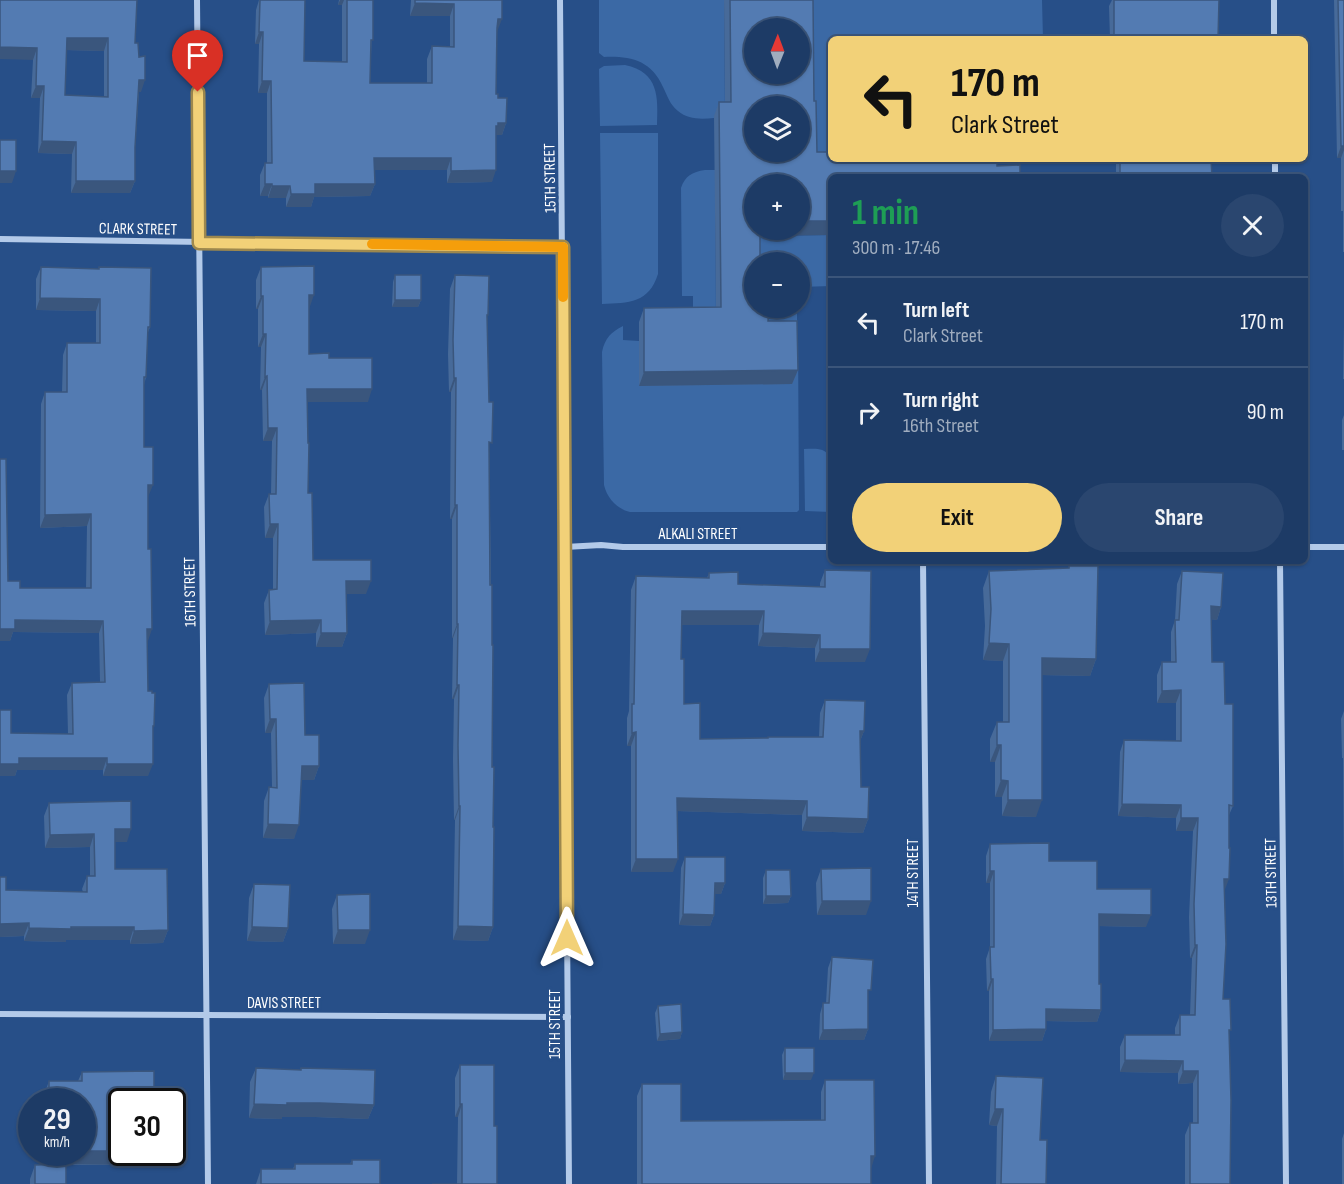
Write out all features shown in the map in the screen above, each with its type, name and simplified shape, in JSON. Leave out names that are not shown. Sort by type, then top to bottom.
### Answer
[{"type":"street","name":"16TH STREET","points":[[197,0],[208,1184]]},
{"type":"street","name":"15TH STREET","points":[[560,0],[569,1184]]},
{"type":"street","points":[[1274,0],[1274,36]]},
{"type":"street","name":"CLARK STREET","points":[[0,239],[563,247]]},
{"type":"street","name":"ALKALI STREET","points":[[565,547],[601,544],[622,547],[828,547]]},
{"type":"street","points":[[1308,547],[1344,547]]},
{"type":"street","name":"14TH STREET","points":[[923,564],[929,1184]]},
{"type":"street","name":"13TH STREET","points":[[1280,564],[1286,1184]]},
{"type":"street","name":"DAVIS STREET","points":[[0,1014],[568,1017]]},
{"type":"shaded area","points":[[599,0],[724,0],[725,116],[700,119],[682,114],[675,109],[658,78],[646,65],[622,57],[604,57],[599,53]]},
{"type":"shaded area","points":[[808,0],[1042,0],[1043,36],[828,36],[828,160],[812,166]]},
{"type":"shaded area","points":[[625,65],[644,73],[654,87],[657,125],[600,126],[599,69],[604,66]]},
{"type":"shaded area","points":[[600,133],[658,133],[658,274],[649,291],[637,300],[629,302],[602,304]]},
{"type":"shaded area","points":[[705,170],[715,170],[716,322],[693,310],[693,296],[682,296],[681,188],[690,175]]},
{"type":"shaded area","points":[[810,235],[828,235],[828,286],[810,287],[810,252],[755,252],[754,240],[810,240]]},
{"type":"shaded area","points":[[760,318],[797,318],[797,322],[763,324]]},
{"type":"shaded area","points":[[623,326],[623,340],[639,341],[639,385],[795,335],[798,337],[799,510],[797,512],[630,512],[613,502],[604,485],[602,352],[609,336]]},
{"type":"shaded area","points":[[804,449],[822,450],[828,454],[828,512],[805,511]]},
{"type":"building","points":[[0,0],[137,0],[135,43],[138,43],[139,57],[145,56],[145,80],[139,80],[135,181],[76,181],[76,142],[42,141],[44,86],[36,86],[37,48],[0,47]],"holes":[[[67,38],[108,38],[108,97],[65,95]]]},
{"type":"building","points":[[260,0],[305,0],[304,61],[347,62],[347,0],[373,0],[370,83],[432,83],[432,46],[454,47],[454,4],[415,3],[415,0],[502,0],[502,19],[498,19],[497,28],[496,94],[498,98],[507,98],[506,123],[498,123],[496,126],[496,170],[451,171],[451,158],[374,158],[375,184],[315,184],[315,194],[291,194],[290,186],[265,184],[265,163],[272,163],[271,81],[262,81],[263,32],[259,32]]},
{"type":"building","points":[[730,0],[813,0],[817,152],[828,152],[828,162],[997,162],[997,166],[1020,165],[1020,174],[828,174],[828,221],[810,221],[810,174],[744,174],[744,240],[760,240],[760,252],[744,252],[744,318],[797,321],[798,370],[644,372],[644,308],[721,307],[719,102],[731,102]]},
{"type":"building","points":[[1114,0],[1219,0],[1218,36],[1114,36]]},
{"type":"building","points":[[1338,0],[1344,0],[1344,146],[1341,146]]},
{"type":"building","points":[[0,140],[16,140],[16,171],[0,171]]},
{"type":"building","points":[[1120,162],[1211,162],[1212,174],[1120,174]]},
{"type":"building","points":[[314,266],[314,295],[309,295],[309,354],[329,353],[329,358],[372,358],[372,389],[307,389],[308,493],[312,493],[313,560],[371,560],[371,581],[346,581],[347,633],[321,633],[321,620],[270,621],[269,590],[277,589],[278,524],[270,524],[269,494],[276,494],[277,428],[268,428],[267,376],[265,377],[266,334],[263,334],[261,267]]},
{"type":"building","points":[[41,267],[151,268],[150,327],[148,327],[146,377],[144,377],[144,447],[153,447],[153,485],[148,485],[152,629],[147,629],[148,691],[155,693],[153,764],[107,764],[107,758],[19,758],[19,764],[0,764],[0,710],[11,710],[11,733],[73,734],[72,683],[105,682],[103,621],[15,620],[15,629],[0,629],[0,459],[6,459],[8,581],[20,581],[20,588],[91,588],[91,514],[45,515],[45,392],[67,392],[67,343],[100,343],[100,299],[40,298]]},
{"type":"building","points":[[395,275],[421,275],[421,300],[395,300]]},
{"type":"building","points":[[455,275],[489,276],[487,315],[489,402],[493,402],[492,443],[489,442],[490,585],[492,585],[493,645],[493,927],[458,926],[460,806],[457,505],[455,505],[456,378],[454,378],[453,340]]},
{"type":"building","points":[[1069,566],[1098,566],[1096,659],[1042,658],[1042,800],[1008,800],[1008,781],[1001,780],[1001,745],[997,745],[997,722],[1009,722],[1009,644],[989,643],[991,609],[989,571],[1069,568]]},
{"type":"building","points":[[825,570],[871,571],[870,649],[820,649],[820,635],[763,633],[764,611],[682,611],[681,659],[684,659],[684,704],[700,703],[700,739],[768,738],[823,737],[825,700],[865,701],[864,731],[860,731],[861,787],[869,787],[868,819],[807,817],[807,801],[677,798],[678,859],[636,859],[636,732],[632,733],[632,704],[634,704],[636,576],[709,578],[709,573],[738,572],[738,584],[825,587]]},
{"type":"building","points":[[1182,571],[1223,573],[1221,607],[1211,606],[1212,662],[1224,662],[1225,704],[1233,704],[1233,806],[1229,805],[1229,879],[1224,879],[1226,944],[1223,999],[1230,999],[1230,1184],[1190,1184],[1190,1123],[1198,1123],[1198,1071],[1183,1071],[1183,1061],[1125,1060],[1125,1035],[1180,1035],[1180,1015],[1195,1015],[1197,945],[1195,945],[1194,904],[1198,818],[1181,818],[1181,805],[1122,804],[1124,740],[1181,741],[1181,690],[1162,691],[1162,662],[1176,662],[1175,620],[1179,620]]},
{"type":"building","points":[[304,683],[305,735],[319,735],[319,766],[302,766],[299,825],[268,824],[269,787],[277,788],[276,719],[270,719],[269,684]]},
{"type":"building","points":[[131,801],[131,829],[115,829],[115,869],[167,869],[168,930],[134,931],[134,927],[29,928],[29,923],[0,924],[0,877],[6,877],[6,890],[87,892],[87,876],[95,876],[94,834],[50,835],[49,803]]},
{"type":"building","points":[[1049,843],[1049,861],[1097,861],[1097,889],[1151,889],[1151,915],[1099,914],[1101,1010],[1046,1009],[1046,1029],[993,1030],[993,979],[991,979],[990,947],[994,947],[994,871],[990,871],[990,844]]},
{"type":"building","points":[[685,857],[725,857],[725,883],[715,883],[714,915],[683,914]]},
{"type":"building","points":[[871,868],[871,901],[822,901],[821,869]]},
{"type":"building","points":[[766,870],[790,870],[791,896],[766,896]]},
{"type":"building","points":[[254,884],[290,885],[288,928],[252,927]]},
{"type":"building","points":[[370,894],[370,930],[338,930],[337,895]]},
{"type":"building","points":[[832,957],[873,960],[871,990],[868,990],[868,1029],[823,1030],[823,1003],[829,1003]]},
{"type":"building","points":[[681,1004],[682,1032],[660,1034],[658,1006]]},
{"type":"building","points":[[785,1048],[814,1048],[814,1073],[785,1073]]},
{"type":"building","points":[[460,1065],[494,1065],[497,1184],[462,1184]]},
{"type":"building","points":[[256,1068],[375,1070],[374,1105],[254,1104]]},
{"type":"building","points":[[154,1071],[154,1088],[108,1088],[108,1151],[96,1151],[96,1088],[49,1088],[49,1081],[82,1081],[82,1072]]},
{"type":"building","points":[[996,1076],[1043,1078],[1040,1140],[1047,1140],[1046,1184],[1001,1184],[1003,1109],[995,1109]]},
{"type":"building","points":[[825,1080],[874,1080],[875,1156],[871,1156],[871,1184],[642,1184],[642,1084],[681,1084],[681,1121],[825,1120]]},
{"type":"building","points":[[352,1160],[380,1160],[380,1184],[261,1184],[261,1169],[295,1169],[295,1164],[352,1164]]},
{"type":"building","points":[[35,1166],[66,1166],[66,1184],[35,1184]]},
{"type":"slow traffic","points":[[372,244],[563,247],[563,297]]},
{"type":"route","points":[[198,92],[199,243],[563,247],[567,938]]}]
